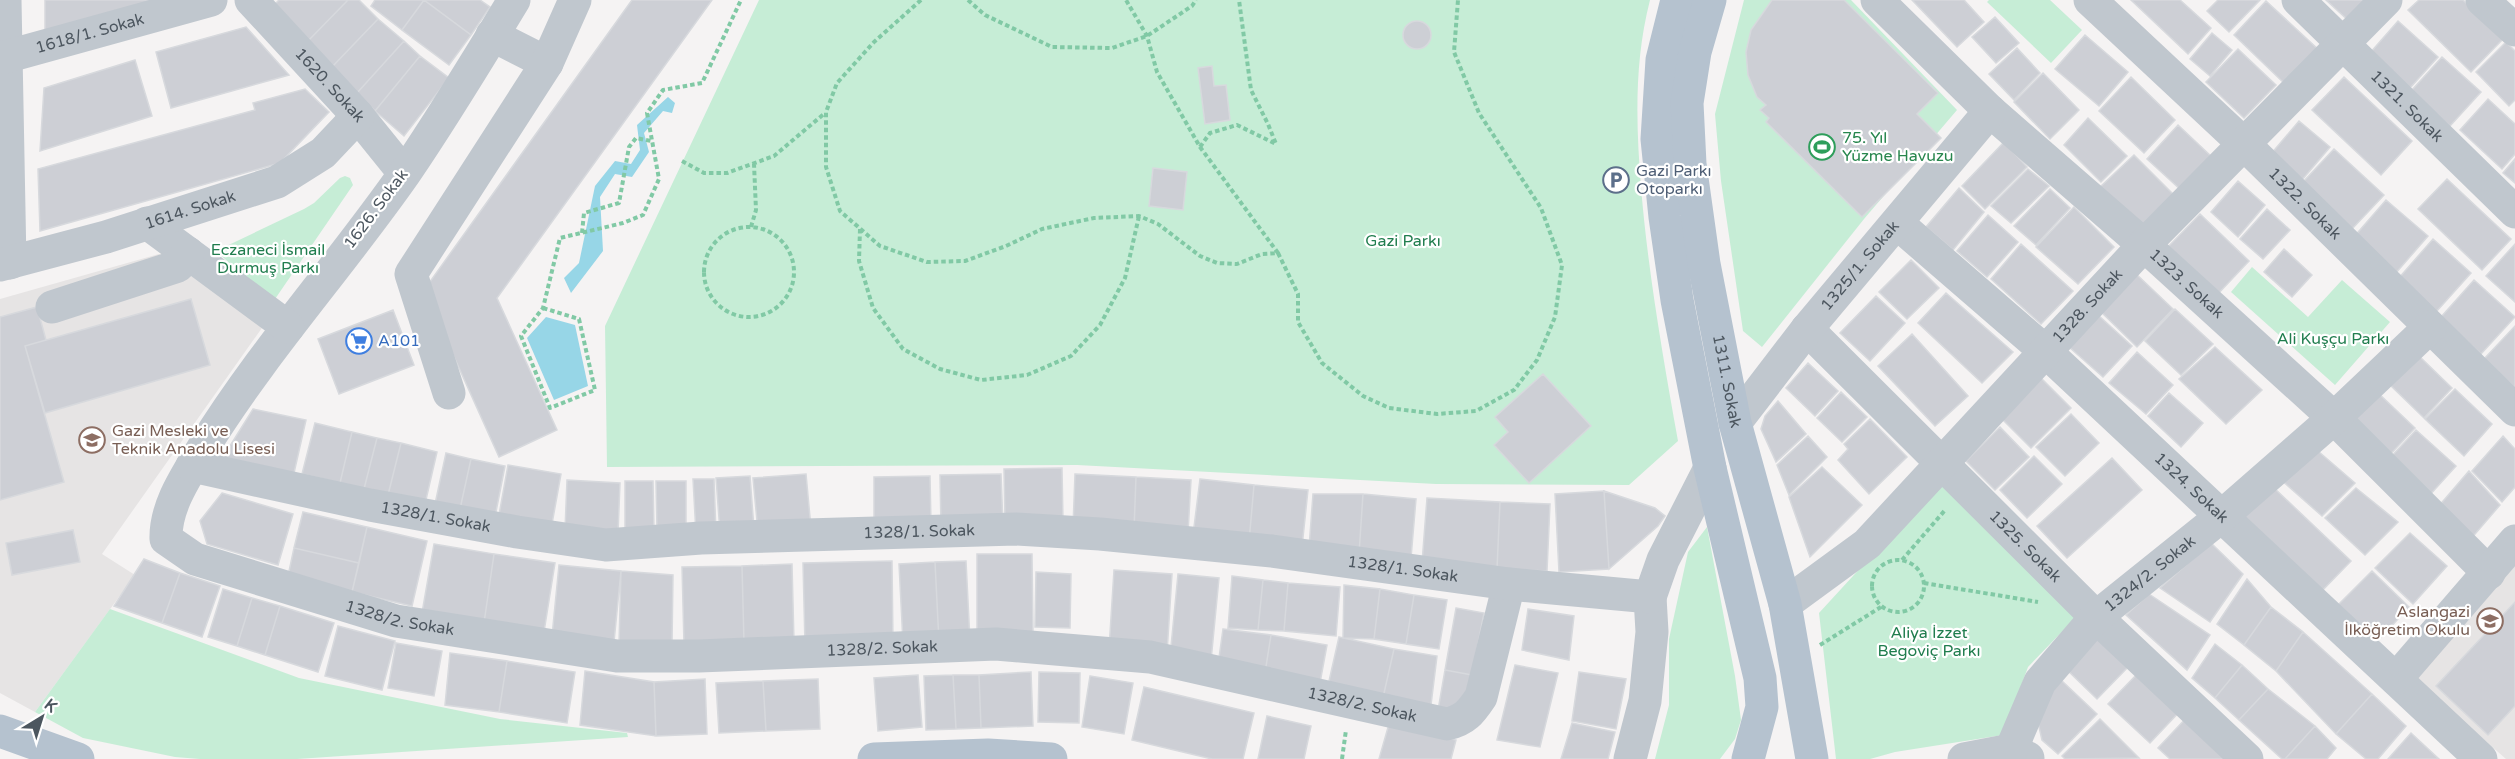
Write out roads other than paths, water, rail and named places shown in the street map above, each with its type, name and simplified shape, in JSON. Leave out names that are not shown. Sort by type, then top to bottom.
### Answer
[{"type":"main road","name":"1311. Sokak","points":[[1677,0],[1662,60],[1657,139],[1677,300],[1710,468],[1760,678],[1761,707],[1748,759]]},
{"type":"main road","name":"1311. Sokak","points":[[1710,0],[1695,52],[1687,103],[1690,164],[1704,264],[1735,423],[1785,604],[1812,759]]},
{"type":"main road","points":[[0,731],[78,759]]},
{"type":"main road","points":[[874,759],[988,755],[1051,759]]},
{"type":"street","points":[[5,0],[10,197],[5,264]]},
{"type":"street","name":"1618/1. Sokak","points":[[5,57],[211,0]]},
{"type":"street","name":"1620. Sokak","points":[[251,0],[358,116],[404,173]]},
{"type":"street","name":"1626. Sokak","points":[[166,539],[169,512],[192,466],[231,403],[404,173],[513,0]]},
{"type":"street","points":[[449,393],[411,274],[548,63],[575,0]]},
{"type":"street","name":"1323. Sokak","points":[[1877,0],[1990,111],[2144,245],[2334,418],[2489,573]]},
{"type":"street","name":"1322. Sokak","points":[[2090,0],[2244,144],[2515,409]]},
{"type":"street","name":"1321. Sokak","points":[[2298,0],[2515,212]]},
{"type":"street","name":"1328. Sokak","points":[[1785,604],[1868,544],[2144,245],[2386,0]]},
{"type":"street","points":[[2482,0],[2515,30]]},
{"type":"street","points":[[492,34],[548,63]]},
{"type":"street","name":"1325/1. Sokak","points":[[1735,423],[1807,329],[1990,111]]},
{"type":"street","name":"1614. Sokak","points":[[5,264],[106,237],[277,182],[323,153],[358,116]]},
{"type":"street","points":[[147,223],[288,327]]},
{"type":"street","name":"1324. Sokak","points":[[1897,223],[2045,351],[2481,759]]},
{"type":"street","points":[[52,307],[178,266],[188,253]]},
{"type":"street","name":"1324/2. Sokak","points":[[2017,756],[2040,682],[2096,617],[2222,516],[2334,418],[2430,327]]},
{"type":"street","name":"1325. Sokak","points":[[1807,329],[2096,617],[2247,759]]},
{"type":"street","name":"1328/1. Sokak","points":[[192,466],[370,505],[517,532],[606,545],[701,538],[1016,529],[1101,534],[1272,551],[1509,584],[1650,597]]},
{"type":"street","points":[[1630,759],[1645,701],[1652,632],[1650,597],[1663,560],[1710,468]]},
{"type":"street","name":"1328/2. Sokak","points":[[166,539],[195,559],[396,621],[617,656],[699,656],[996,644],[1150,657],[1447,724],[1461,721],[1471,712],[1481,697],[1509,584]]},
{"type":"street","points":[[2396,679],[2515,541]]},
{"type":"street","points":[[1964,759],[2017,756]]},
{"type":"water","points":[[668,97],[675,103],[672,113],[663,111],[644,133],[649,152],[632,177],[615,174],[600,197],[603,251],[571,293],[564,278],[579,263],[595,186],[615,161],[631,164],[640,150],[637,125]]},
{"type":"water","points":[[546,317],[575,325],[588,386],[554,400],[527,338]]},
{"type":"place","name":"75. Yıl Yüzme Havuzu","points":[[1822,147]]},
{"type":"place","name":"Gazi Parkı Otoparkı","points":[[1616,180]]},
{"type":"place","name":"A101","points":[[359,341]]},
{"type":"place","name":"Gazi Mesleki ve Teknik Anadolu Lisesi","points":[[92,440]]},
{"type":"place","name":"Aslangazi İlköğretim Okulu","points":[[2490,621]]},
{"type":"park label","name":"Gazi Parkı","points":[[1403,241]]},
{"type":"park label","name":"Eczaneci İsmail Durmuş Parkı","points":[[268,259]]},
{"type":"park label","name":"Ali Kuşçu Parkı","points":[[2333,339]]},
{"type":"park label","name":"Aliya İzzet Begoviç Parkı","points":[[1929,642]]}]
